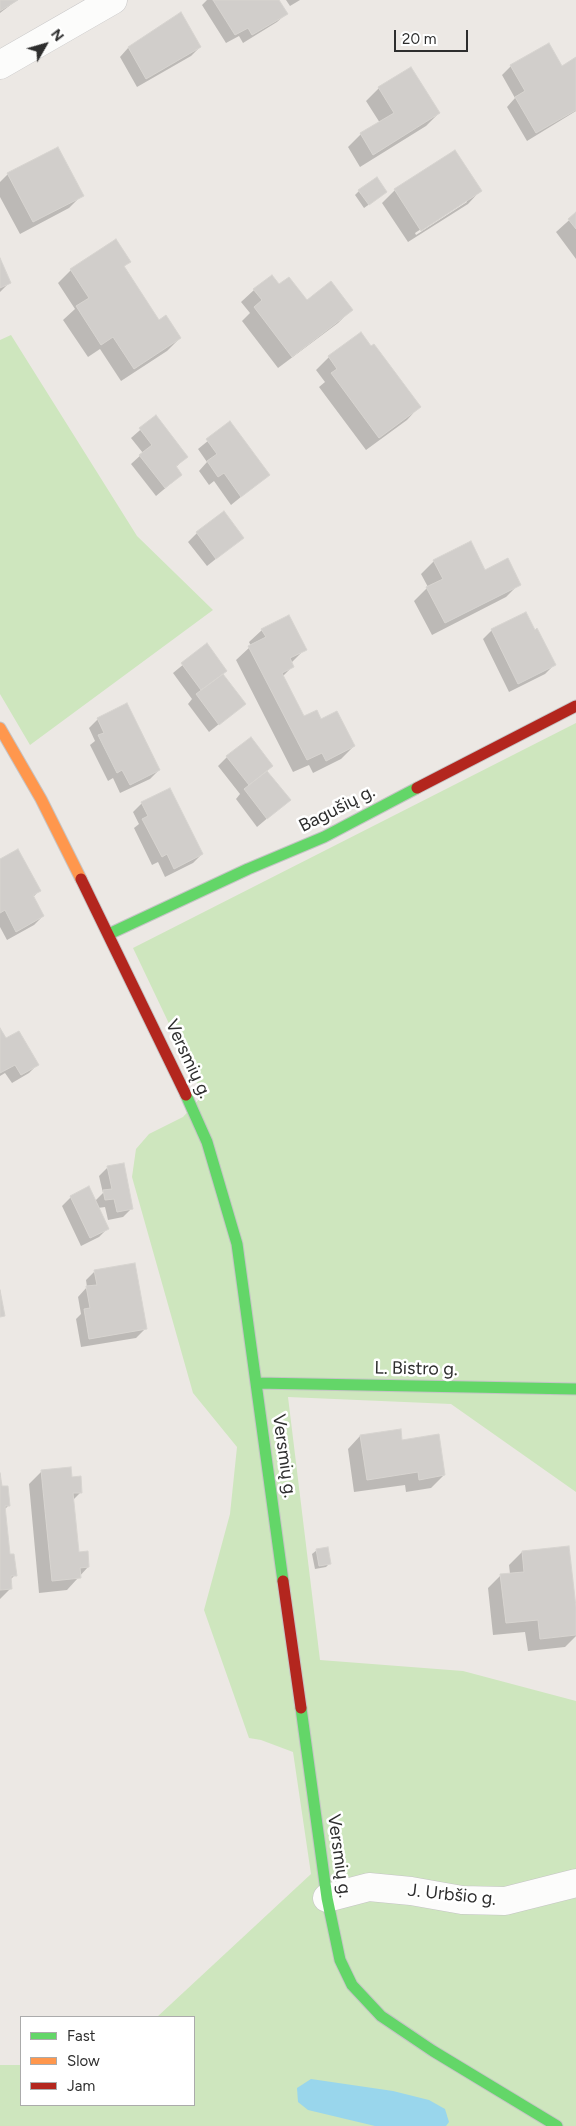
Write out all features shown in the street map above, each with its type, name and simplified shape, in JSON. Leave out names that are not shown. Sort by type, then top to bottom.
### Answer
[{"type":"street","points":[[0,65],[113,0]]},
{"type":"street","name":"Bagušių g.","points":[[110,934],[248,869],[324,837],[576,706]]},
{"type":"street","name":"Versmių g.","points":[[0,728],[41,798],[110,934],[207,1142],[237,1244],[327,1898],[340,1960],[352,1985],[381,2016],[432,2051],[557,2126]]},
{"type":"street","name":"L. Bistro g.","points":[[256,1383],[576,1389]]},
{"type":"street","name":"J. Urbšio g.","points":[[327,1898],[369,1887],[411,1891],[462,1900],[506,1901],[576,1883]]},
{"type":"green space","points":[[11,335],[137,536],[213,610],[30,745],[0,694],[0,340]]},
{"type":"green space","points":[[576,723],[576,1492],[451,1404],[288,1397],[320,1660],[463,1671],[576,1701],[576,2126],[0,2126],[0,2065],[20,2065],[20,2106],[195,2106],[195,2016],[158,2016],[311,1874],[293,1752],[261,1740],[249,1738],[204,1610],[230,1514],[237,1447],[193,1393],[132,1177],[136,1149],[149,1134],[183,1117],[203,1095],[133,948]]},
{"type":"water","points":[[311,2079],[393,2091],[429,2100],[445,2109],[449,2122],[446,2126],[375,2126],[308,2110],[298,2102],[297,2088]]},
{"type":"building","points":[[0,0],[18,0],[0,11]]},
{"type":"building","points":[[213,0],[279,0],[288,14],[252,35],[248,28],[235,35]]},
{"type":"building","points":[[181,12],[201,47],[146,79],[128,47]]},
{"type":"building","points":[[549,43],[562,66],[576,57],[576,110],[536,133],[515,97],[525,91],[510,65]]},
{"type":"building","points":[[411,67],[440,113],[373,155],[360,133],[394,113],[378,87]]},
{"type":"building","points":[[58,147],[84,196],[33,222],[7,173]]},
{"type":"building","points":[[455,150],[482,191],[421,231],[394,189]]},
{"type":"building","points":[[377,177],[387,192],[369,205],[358,190]]},
{"type":"building","points":[[576,212],[576,229],[568,219]]},
{"type":"building","points":[[116,239],[131,262],[124,266],[159,320],[166,315],[181,338],[134,369],[113,337],[101,345],[76,306],[89,298],[70,269]]},
{"type":"building","points":[[0,258],[11,283],[0,288]]},
{"type":"building","points":[[272,275],[279,284],[289,277],[307,300],[331,281],[353,310],[292,357],[254,307],[262,300],[253,289]]},
{"type":"building","points":[[361,332],[371,346],[374,344],[421,407],[379,438],[331,373],[337,369],[328,356]]},
{"type":"building","points":[[156,415],[188,457],[176,466],[182,475],[165,488],[139,455],[152,445],[139,428]]},
{"type":"building","points":[[230,421],[270,475],[241,497],[224,473],[218,477],[207,461],[217,454],[206,439]]},
{"type":"building","points":[[224,511],[244,538],[216,559],[196,532]]},
{"type":"building","points":[[471,541],[485,570],[508,558],[521,585],[445,623],[426,587],[443,579],[433,560]]},
{"type":"building","points":[[526,612],[535,630],[537,628],[556,665],[518,684],[491,629]]},
{"type":"building","points":[[289,615],[307,650],[290,658],[294,667],[282,673],[304,716],[317,710],[321,719],[337,711],[355,746],[326,761],[322,753],[307,760],[248,646],[266,637],[261,629]]},
{"type":"building","points":[[207,643],[227,671],[201,690],[181,663]]},
{"type":"building","points":[[223,674],[246,704],[219,725],[196,694]]},
{"type":"building","points":[[127,703],[160,770],[130,785],[122,770],[117,773],[98,735],[104,733],[97,718]]},
{"type":"building","points":[[251,737],[273,766],[249,785],[226,756]]},
{"type":"building","points":[[267,771],[291,800],[267,819],[244,789]]},
{"type":"building","points":[[170,788],[203,854],[174,869],[167,854],[162,857],[142,819],[148,816],[141,802]]},
{"type":"building","points":[[18,849],[41,891],[33,895],[44,916],[16,932],[5,910],[0,913],[0,859]]},
{"type":"building","points":[[0,1028],[6,1038],[19,1031],[39,1065],[21,1075],[15,1065],[0,1073]]},
{"type":"building","points":[[124,1163],[133,1209],[117,1212],[114,1199],[105,1200],[103,1190],[112,1189],[107,1166]]},
{"type":"building","points":[[89,1186],[109,1229],[90,1238],[70,1196]]},
{"type":"building","points":[[135,1263],[147,1329],[89,1339],[84,1309],[90,1308],[86,1286],[97,1285],[94,1270]]},
{"type":"building","points":[[0,1290],[5,1316],[0,1317]]},
{"type":"building","points":[[401,1429],[402,1440],[439,1434],[445,1475],[419,1480],[418,1472],[367,1480],[360,1435]]},
{"type":"building","points":[[71,1467],[72,1477],[81,1476],[82,1493],[73,1493],[79,1552],[88,1551],[89,1567],[80,1568],[81,1578],[52,1581],[41,1470]]},
{"type":"building","points":[[0,1473],[2,1486],[8,1486],[10,1506],[5,1506],[10,1554],[14,1554],[17,1576],[11,1576],[12,1589],[0,1590]]},
{"type":"building","points":[[569,1546],[576,1607],[576,1635],[540,1639],[538,1620],[506,1623],[500,1574],[524,1572],[522,1551]]},
{"type":"building","points":[[328,1547],[331,1564],[319,1566],[316,1549]]},
{"type":"traffic: fast","points":[[109,934],[248,869],[324,837],[417,788]]},
{"type":"traffic: fast","points":[[186,1095],[207,1142],[237,1244],[283,1581]]},
{"type":"traffic: fast","points":[[256,1383],[576,1389]]},
{"type":"traffic: fast","points":[[301,1708],[327,1898],[340,1960],[352,1985],[381,2016],[433,2051],[557,2126]]},
{"type":"traffic: slow","points":[[0,728],[41,799],[81,879]]},
{"type":"traffic: jam","points":[[417,788],[576,706]]},
{"type":"traffic: jam","points":[[81,879],[186,1095]]},
{"type":"traffic: jam","points":[[283,1581],[301,1708]]}]
